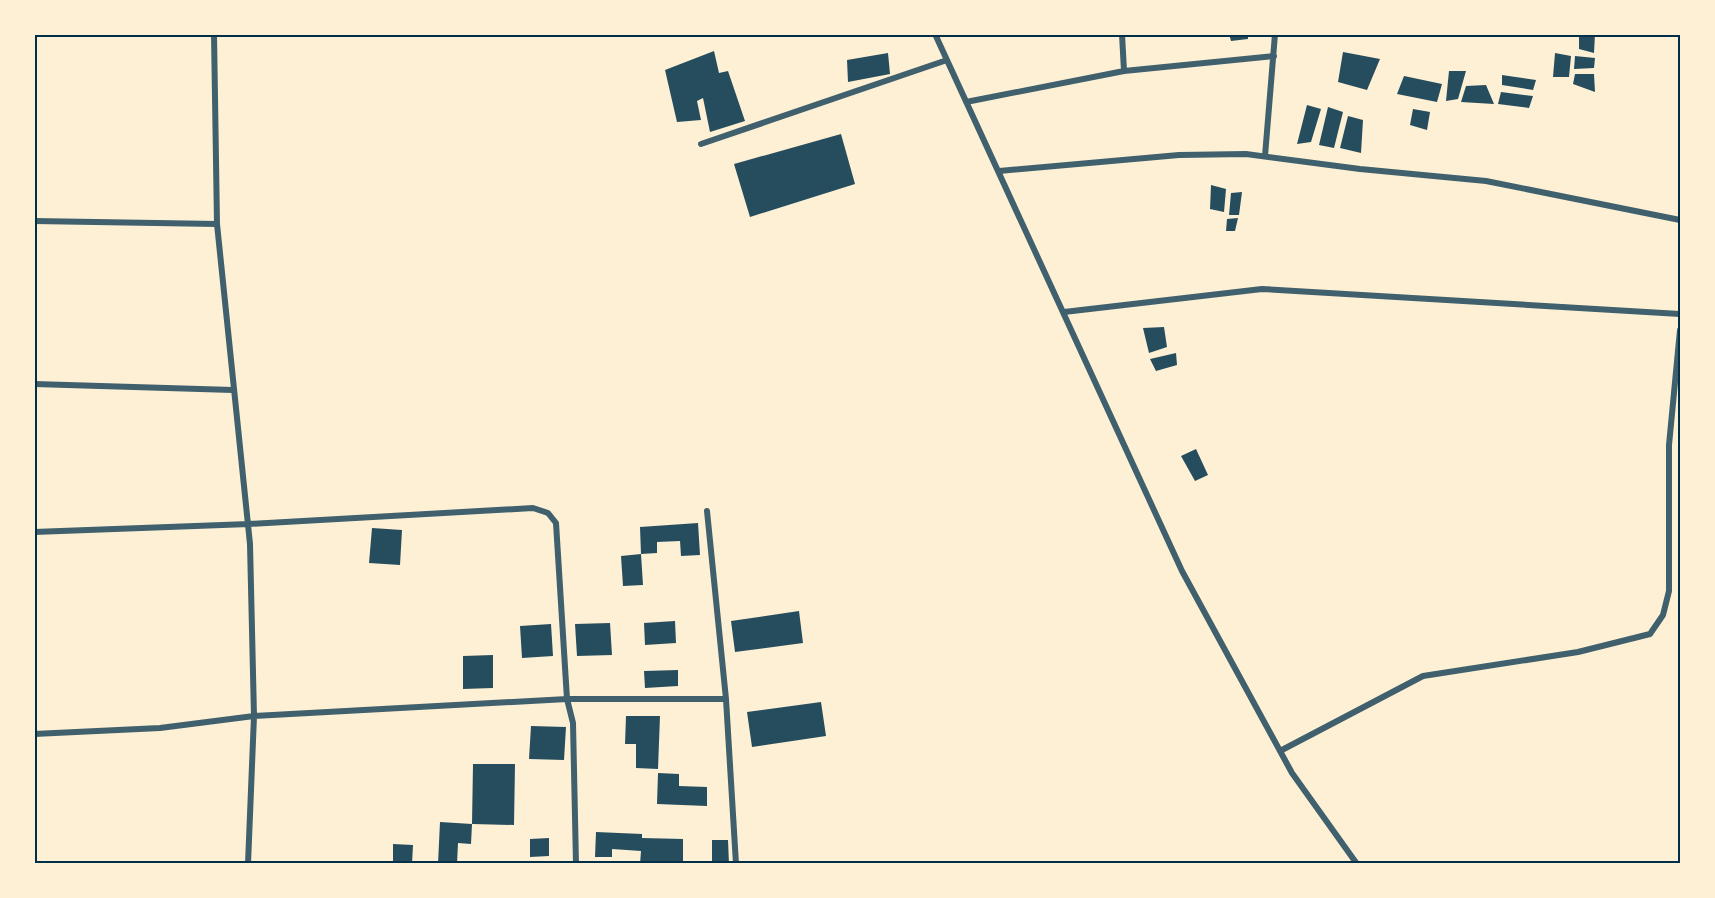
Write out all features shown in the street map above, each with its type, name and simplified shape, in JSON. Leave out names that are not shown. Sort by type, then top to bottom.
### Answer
[{"type":"street","points":[[214,34],[217,224],[249,524],[254,716],[248,864]]},
{"type":"street","points":[[935,34],[1182,571],[1292,773],[1357,864]]},
{"type":"street","points":[[1122,34],[1124,71]]},
{"type":"street","points":[[1265,156],[1275,34]]},
{"type":"street","points":[[966,102],[1124,71],[1274,56]]},
{"type":"street","points":[[701,144],[947,60]]},
{"type":"street","points":[[999,171],[1179,155],[1246,154],[1360,169],[1486,181],[1680,220]]},
{"type":"street","points":[[34,220],[217,224]]},
{"type":"street","points":[[1064,312],[1262,289],[1680,314]]},
{"type":"street","points":[[1280,751],[1423,676],[1578,652],[1650,634],[1663,615],[1669,591],[1669,446],[1680,330]]},
{"type":"street","points":[[34,384],[233,390]]},
{"type":"street","points":[[34,532],[249,524],[533,508],[548,513],[556,523],[567,699],[573,723],[576,864]]},
{"type":"street","points":[[707,511],[726,699],[736,864]]},
{"type":"street","points":[[34,735],[160,728],[254,716],[567,699],[726,699]]},
{"type":"building","points":[[1229,34],[1248,34],[1248,39],[1231,41]]},
{"type":"building","points":[[1579,34],[1595,34],[1594,53],[1579,49]]},
{"type":"building","points":[[714,51],[719,73],[728,71],[745,121],[710,132],[703,98],[697,101],[701,120],[677,122],[665,70]]},
{"type":"building","points":[[1343,52],[1380,59],[1367,90],[1338,82]]},
{"type":"building","points":[[888,53],[890,74],[848,82],[847,60]]},
{"type":"building","points":[[1555,53],[1571,56],[1569,77],[1553,77]]},
{"type":"building","points":[[1575,56],[1595,58],[1594,68],[1574,69]]},
{"type":"building","points":[[1449,71],[1466,71],[1458,99],[1446,101]]},
{"type":"building","points":[[1575,74],[1594,74],[1595,92],[1573,84]]},
{"type":"building","points":[[1502,75],[1536,80],[1533,90],[1502,85]]},
{"type":"building","points":[[1404,76],[1442,84],[1437,102],[1397,94]]},
{"type":"building","points":[[1486,85],[1494,104],[1461,102],[1466,86]]},
{"type":"building","points":[[1501,92],[1533,96],[1529,108],[1498,104]]},
{"type":"building","points":[[1307,105],[1321,109],[1311,142],[1297,144]]},
{"type":"building","points":[[1328,107],[1343,112],[1334,148],[1319,145]]},
{"type":"building","points":[[1413,109],[1430,112],[1427,130],[1410,125]]},
{"type":"building","points":[[1348,116],[1363,120],[1361,153],[1340,148]]},
{"type":"building","points":[[841,134],[855,184],[750,217],[734,164]]},
{"type":"building","points":[[1211,185],[1226,189],[1224,212],[1210,209]]},
{"type":"building","points":[[1242,192],[1239,215],[1229,215],[1231,193]]},
{"type":"building","points":[[1238,218],[1235,231],[1226,231],[1227,219]]},
{"type":"building","points":[[1164,327],[1167,347],[1149,353],[1143,328]]},
{"type":"building","points":[[1176,353],[1177,365],[1156,371],[1150,359]]},
{"type":"building","points":[[1196,449],[1208,475],[1195,481],[1181,456]]},
{"type":"building","points":[[698,523],[700,555],[681,556],[680,541],[657,542],[657,553],[641,554],[640,527]]},
{"type":"building","points":[[372,528],[402,530],[400,565],[369,563]]},
{"type":"building","points":[[641,554],[643,585],[623,586],[621,556]]},
{"type":"building","points":[[799,611],[803,643],[735,652],[731,621]]},
{"type":"building","points":[[675,621],[676,643],[645,645],[644,623]]},
{"type":"building","points":[[610,623],[612,655],[577,656],[575,624]]},
{"type":"building","points":[[551,624],[553,656],[522,658],[520,626]]},
{"type":"building","points":[[493,655],[493,688],[463,689],[463,656]]},
{"type":"building","points":[[678,670],[678,686],[645,688],[644,671]]},
{"type":"building","points":[[821,702],[826,736],[752,747],[747,712]]},
{"type":"building","points":[[626,716],[660,716],[658,769],[636,768],[636,744],[625,744]]},
{"type":"building","points":[[531,726],[566,727],[564,760],[529,759]]},
{"type":"building","points":[[473,764],[515,764],[514,825],[472,824]]},
{"type":"building","points":[[658,773],[679,774],[679,786],[707,787],[707,806],[657,804]]},
{"type":"building","points":[[440,822],[472,824],[471,844],[458,843],[457,864],[438,864]]},
{"type":"building","points":[[596,832],[642,834],[642,838],[683,839],[683,864],[640,864],[641,851],[612,849],[612,857],[595,857]]},
{"type":"building","points":[[549,838],[549,856],[530,857],[530,839]]},
{"type":"building","points":[[712,840],[728,840],[729,864],[712,864]]},
{"type":"building","points":[[393,844],[413,845],[412,864],[393,864]]}]
